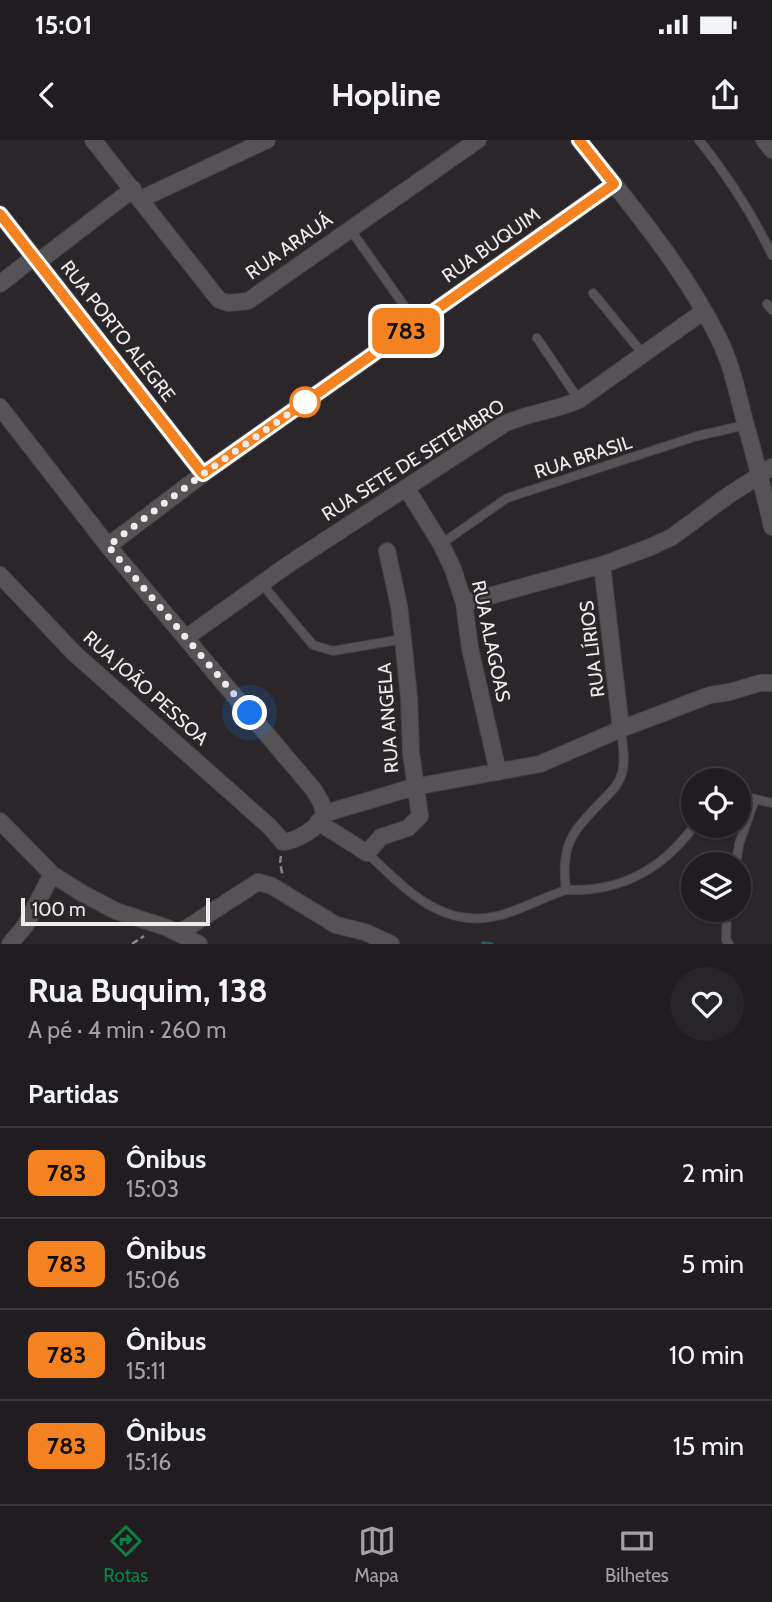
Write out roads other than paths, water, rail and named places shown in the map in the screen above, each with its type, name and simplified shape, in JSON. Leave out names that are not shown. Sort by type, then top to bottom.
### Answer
[{"type":"street","name":"RUA ARAUÁ","points":[[93,140],[219,300],[228,303],[248,301],[478,140]]},
{"type":"street","points":[[0,284],[137,194],[267,140]]},
{"type":"street","points":[[579,140],[655,238],[704,311],[719,339],[731,369],[746,425],[766,471],[772,527]]},
{"type":"street","name":"RUA BUQUIM","points":[[108,546],[203,474],[614,184]]},
{"type":"street","name":"RUA PORTO ALEGRE","points":[[0,214],[203,474]]},
{"type":"street","name":"RUA SETE DE SETEMBRO","points":[[187,638],[261,583],[503,424],[516,418],[560,409],[579,401],[704,311]]},
{"type":"street","points":[[0,407],[108,546],[313,789],[319,798],[320,818]]},
{"type":"street","points":[[464,603],[602,565],[672,537],[766,471]]},
{"type":"street","name":"RUA ALAGOAS","points":[[407,489],[441,544],[453,569],[464,603],[470,648],[498,772]]},
{"type":"street","name":"RUA ANGELA","points":[[367,853],[381,837],[408,828],[418,819],[421,811],[414,788],[403,639],[387,551]]},
{"type":"street","name":"RUA LÍRIOS","points":[[602,565],[621,729]]},
{"type":"street","name":"RUA JOÃO PESSOA","points":[[0,575],[74,653],[269,826],[284,843],[302,835],[320,818]]},
{"type":"street","points":[[320,818],[414,788],[540,764],[710,695],[760,683],[772,683]]},
{"type":"street","points":[[320,818],[367,853]]},
{"type":"street","points":[[0,821],[52,874],[116,911],[179,933],[199,944]]},
{"type":"street","points":[[10,944],[24,926],[52,874]]},
{"type":"street","points":[[179,933],[258,882],[278,889],[335,925],[365,932],[391,944]]},
{"type":"lane","points":[[699,140],[745,203],[772,255]]},
{"type":"lane","points":[[350,229],[416,324]]},
{"type":"lane","points":[[593,293],[643,354]]},
{"type":"lane","points":[[537,338],[579,401]]},
{"type":"lane","name":"RUA BRASIL","points":[[441,544],[507,498],[697,436],[746,425]]},
{"type":"lane","points":[[261,583],[313,646],[333,651],[403,639]]},
{"type":"lane","points":[[566,890],[564,875],[567,842],[578,825],[617,786],[622,773],[621,729]]},
{"type":"lane","points":[[751,798],[772,803]]},
{"type":"lane","points":[[738,852],[755,799]]},
{"type":"lane","points":[[367,853],[422,901],[441,913],[459,918],[481,919],[500,915],[566,890],[600,888],[628,881],[652,869],[684,838]]},
{"type":"lane","points":[[727,922],[726,940],[729,944]]},
{"type":"waterway","points":[[483,943],[492,944]]}]
